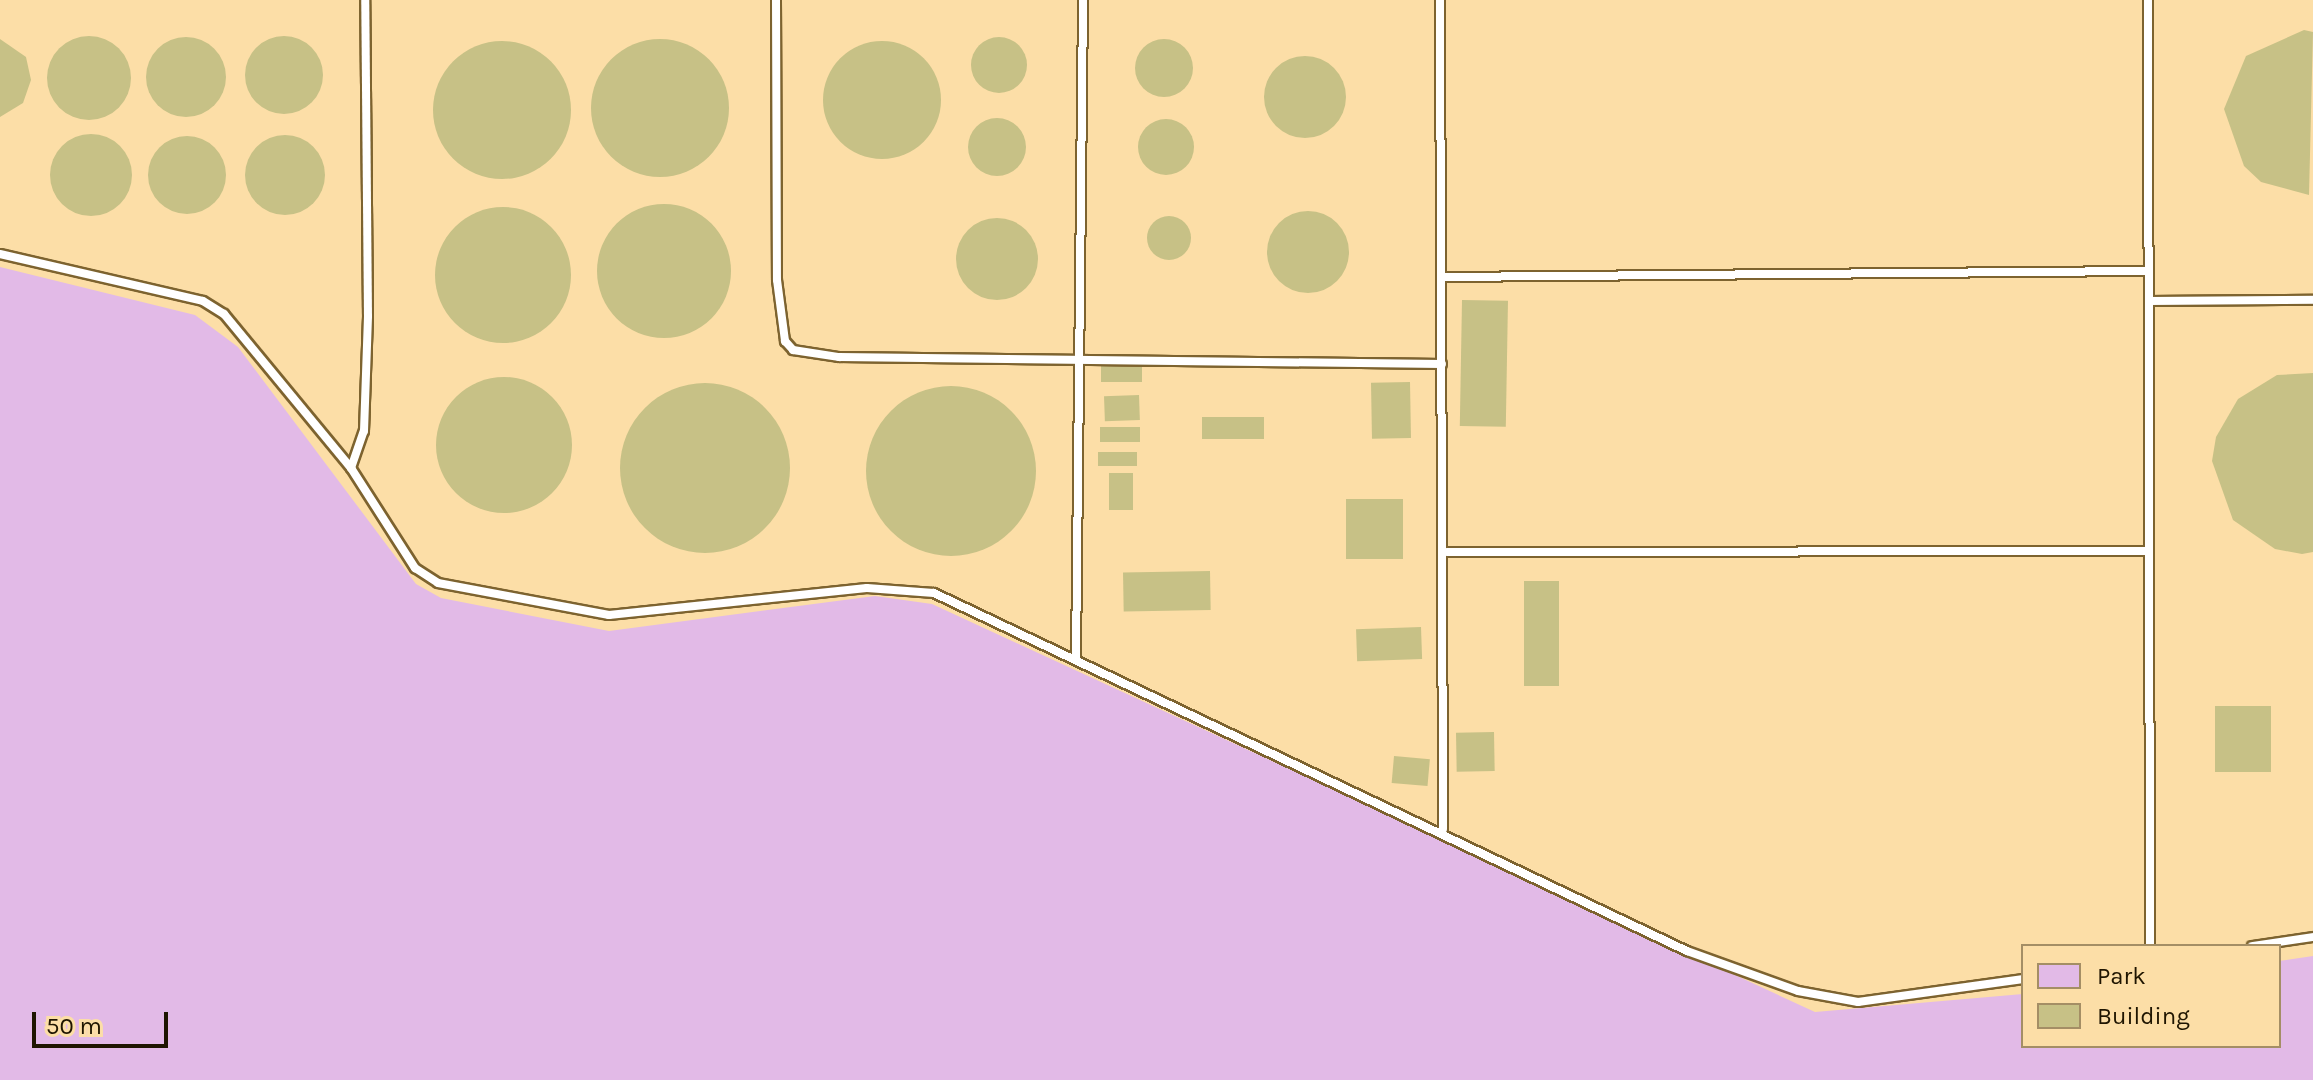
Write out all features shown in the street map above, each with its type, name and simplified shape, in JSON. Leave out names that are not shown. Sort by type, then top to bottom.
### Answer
[{"type":"lane","points":[[351,468],[364,431],[367,330],[365,0]]},
{"type":"lane","points":[[776,0],[777,280],[785,341],[793,350],[839,357],[1442,364]]},
{"type":"lane","points":[[1076,659],[1083,359],[1083,0]]},
{"type":"lane","points":[[1440,0],[1442,364],[1447,552],[1443,829]]},
{"type":"lane","points":[[2148,0],[2149,271],[2153,301],[2149,551],[2150,944]]},
{"type":"lane","points":[[0,254],[203,301],[224,314],[351,468],[415,568],[438,583],[609,615],[903,588],[934,593],[1443,829],[1687,951],[1798,991],[1858,1002],[2021,979]]},
{"type":"lane","points":[[1443,277],[2149,271]]},
{"type":"lane","points":[[2153,301],[2313,300]]},
{"type":"lane","points":[[1447,552],[2149,551]]},
{"type":"lane","points":[[2266,944],[2313,937]]},
{"type":"green space","points":[[0,267],[195,315],[238,347],[416,584],[441,598],[609,631],[875,596],[932,604],[1815,1012],[2021,994],[2021,1048],[2281,1048],[2281,961],[2313,956],[2313,1080],[0,1080]]},
{"type":"building","points":[[2304,30],[2313,32],[2309,195],[2261,182],[2244,166],[2224,109],[2246,56]]},
{"type":"building","points":[[89,36],[112,43],[124,55],[131,78],[124,101],[112,113],[89,120],[66,113],[54,101],[47,78],[54,55],[66,43]]},
{"type":"building","points":[[276,36],[292,36],[306,42],[317,53],[323,75],[317,97],[306,108],[292,114],[276,114],[262,108],[251,97],[245,83],[245,67],[251,53],[262,42]]},
{"type":"building","points":[[178,37],[194,37],[215,48],[226,69],[226,85],[215,106],[194,117],[178,117],[164,111],[152,99],[146,85],[146,69],[152,55],[164,43]]},
{"type":"building","points":[[999,37],[1019,45],[1027,65],[1019,85],[999,93],[979,85],[971,65],[979,45]]},
{"type":"building","points":[[0,39],[26,57],[31,80],[23,103],[0,117]]},
{"type":"building","points":[[660,39],[686,44],[709,59],[724,82],[729,108],[724,134],[709,157],[686,172],[660,177],[634,172],[611,157],[596,134],[591,108],[596,82],[611,59],[634,44]]},
{"type":"building","points":[[1164,39],[1184,48],[1193,68],[1184,88],[1164,97],[1144,88],[1135,68],[1144,48]]},
{"type":"building","points":[[502,41],[528,46],[551,61],[566,84],[571,110],[566,136],[551,159],[528,174],[502,179],[476,174],[453,159],[438,136],[433,110],[438,84],[453,61],[476,46]]},
{"type":"building","points":[[882,41],[905,45],[924,58],[937,77],[941,100],[937,123],[924,142],[905,155],[882,159],[859,155],[840,142],[827,123],[823,100],[827,77],[840,58],[859,45]]},
{"type":"building","points":[[1305,56],[1321,60],[1334,68],[1342,81],[1346,97],[1342,113],[1334,126],[1321,134],[1305,138],[1289,134],[1276,126],[1268,113],[1264,97],[1268,81],[1276,68],[1289,60]]},
{"type":"building","points":[[997,118],[1018,126],[1026,147],[1018,168],[997,176],[976,168],[968,147],[976,126]]},
{"type":"building","points":[[1166,119],[1186,127],[1194,147],[1186,167],[1166,175],[1146,167],[1138,147],[1146,127]]},
{"type":"building","points":[[83,134],[99,134],[114,141],[125,152],[132,175],[129,191],[120,204],[99,216],[83,216],[68,209],[57,198],[50,183],[50,167],[57,152],[68,141]]},
{"type":"building","points":[[285,135],[300,138],[313,147],[322,160],[325,175],[322,190],[313,203],[300,212],[285,215],[270,212],[257,203],[248,190],[245,175],[248,160],[257,147],[270,138]]},
{"type":"building","points":[[179,136],[195,136],[209,142],[220,153],[226,175],[220,197],[209,208],[195,214],[179,214],[165,208],[154,197],[148,183],[148,167],[154,153],[165,142]]},
{"type":"building","points":[[664,204],[690,209],[711,224],[726,245],[731,271],[726,297],[711,318],[690,333],[664,338],[638,333],[617,318],[602,297],[597,271],[602,245],[617,224],[638,209]]},
{"type":"building","points":[[503,207],[529,212],[551,227],[566,249],[571,275],[566,301],[551,323],[529,338],[503,343],[477,338],[455,323],[440,301],[435,275],[440,249],[455,227],[477,212]]},
{"type":"building","points":[[1308,211],[1324,214],[1337,223],[1346,236],[1349,252],[1346,268],[1337,281],[1324,290],[1308,293],[1292,290],[1279,281],[1270,268],[1267,252],[1270,236],[1279,223],[1292,214]]},
{"type":"building","points":[[1169,216],[1184,223],[1191,238],[1184,253],[1169,260],[1154,253],[1147,238],[1154,223]]},
{"type":"building","points":[[997,218],[1013,221],[1026,230],[1035,243],[1038,259],[1035,275],[1026,288],[1013,297],[997,300],[981,297],[968,288],[959,275],[956,259],[959,243],[968,230],[981,221]]},
{"type":"building","points":[[1462,300],[1508,301],[1506,427],[1460,426]]},
{"type":"building","points":[[1101,365],[1142,365],[1142,382],[1101,382]]},
{"type":"building","points":[[2313,373],[2313,552],[2302,554],[2275,549],[2233,520],[2212,461],[2216,437],[2238,399],[2277,375]]},
{"type":"building","points":[[504,377],[530,382],[552,397],[567,419],[572,445],[567,471],[552,493],[530,508],[504,513],[478,508],[456,493],[441,471],[436,445],[441,419],[456,397],[478,382]]},
{"type":"building","points":[[1410,382],[1411,438],[1372,439],[1371,383]]},
{"type":"building","points":[[705,383],[737,390],[765,408],[783,436],[790,468],[783,500],[765,528],[737,546],[705,553],[673,546],[645,528],[627,500],[620,468],[627,436],[645,408],[673,390]]},
{"type":"building","points":[[951,386],[984,392],[1011,411],[1030,438],[1036,471],[1030,504],[1011,531],[984,550],[951,556],[918,550],[891,531],[872,504],[866,471],[872,438],[891,411],[918,392]]},
{"type":"building","points":[[1139,395],[1140,420],[1105,421],[1104,396]]},
{"type":"building","points":[[1202,417],[1264,417],[1264,439],[1202,439]]},
{"type":"building","points":[[1100,427],[1140,427],[1140,442],[1100,442]]},
{"type":"building","points":[[1098,452],[1137,452],[1137,466],[1098,466]]},
{"type":"building","points":[[1109,473],[1133,473],[1133,510],[1109,510]]},
{"type":"building","points":[[1346,499],[1403,499],[1403,559],[1346,559]]},
{"type":"building","points":[[1210,571],[1211,610],[1124,612],[1123,573]]},
{"type":"building","points":[[1524,581],[1559,581],[1559,686],[1524,686]]},
{"type":"building","points":[[1421,627],[1422,659],[1357,661],[1356,629]]},
{"type":"building","points":[[2215,706],[2271,706],[2271,772],[2215,772]]},
{"type":"building","points":[[1494,732],[1495,771],[1457,772],[1456,733]]},
{"type":"building","points":[[1394,756],[1430,759],[1428,786],[1392,783]]}]
